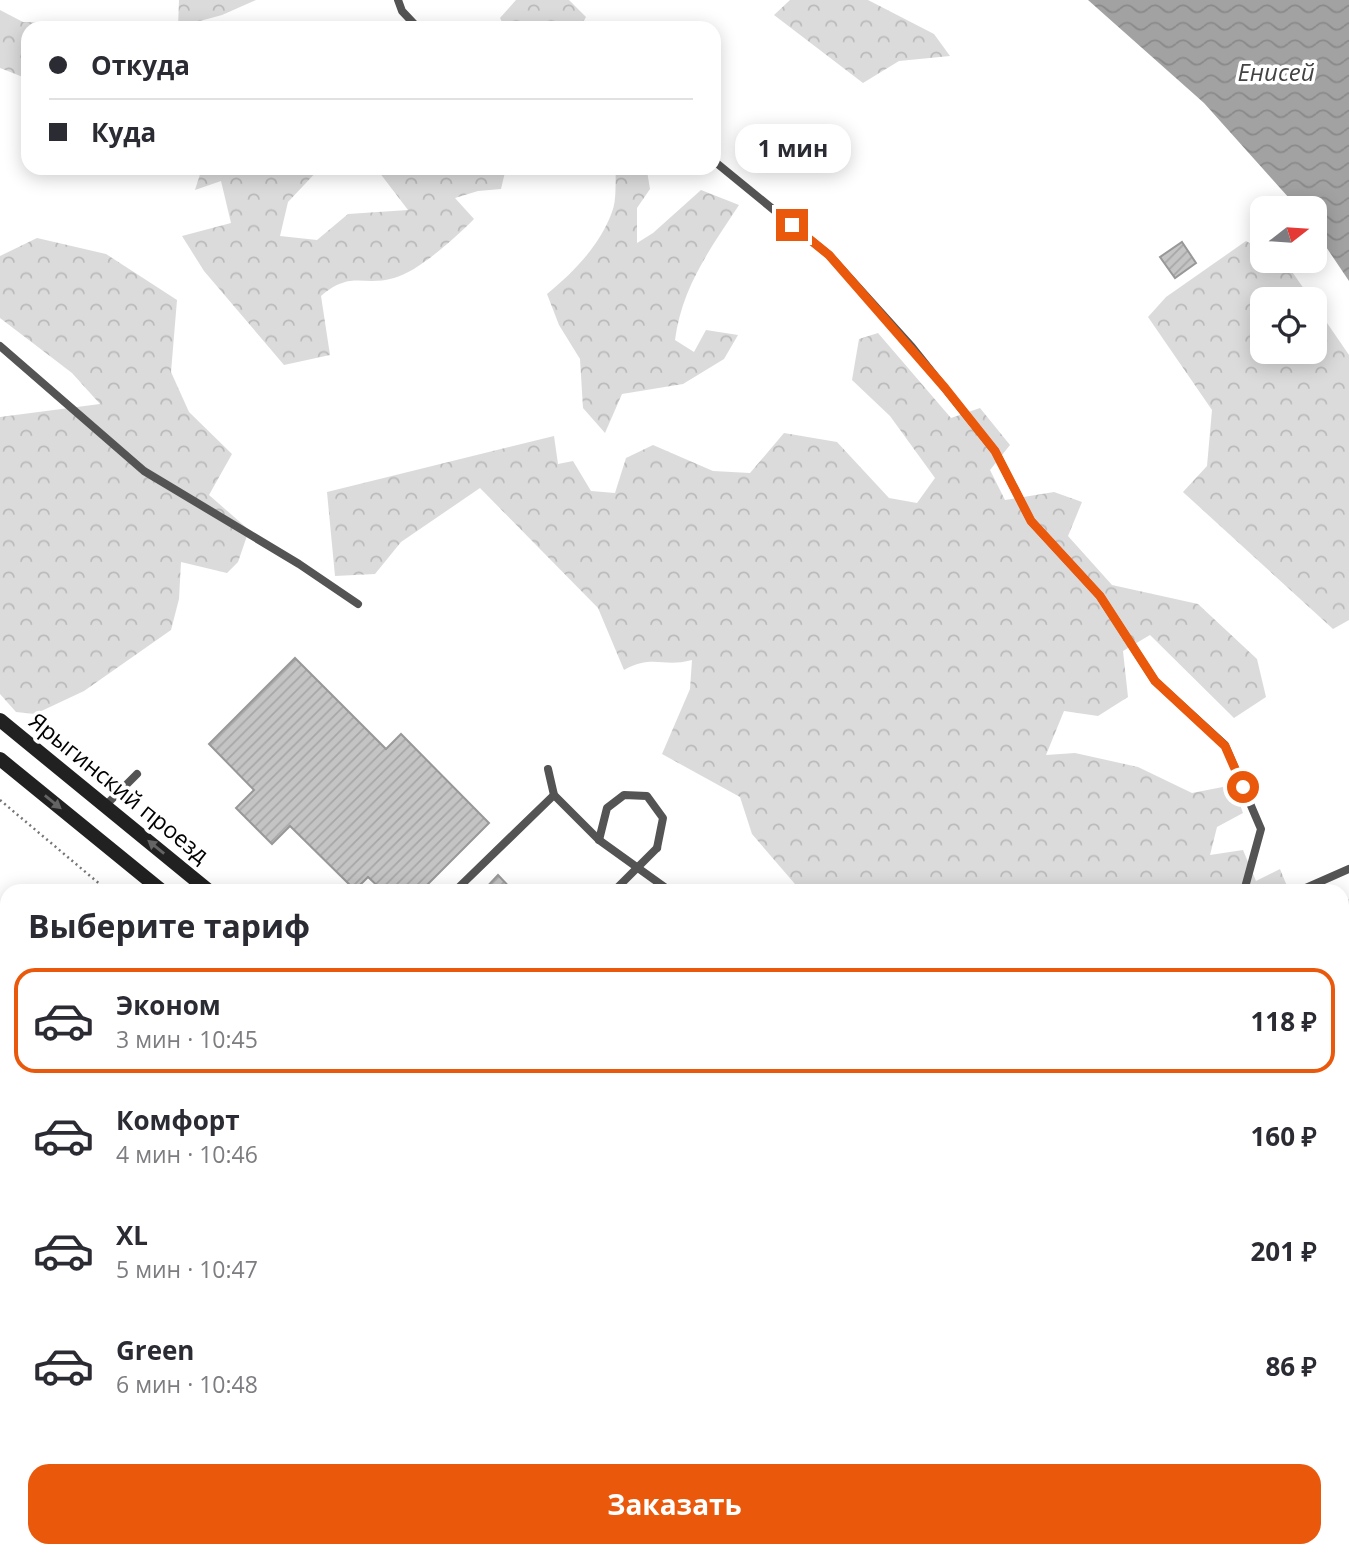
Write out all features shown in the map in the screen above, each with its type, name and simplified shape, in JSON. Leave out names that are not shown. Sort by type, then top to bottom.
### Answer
[{"type":"main road","name":"Ярыгинский проезд","points":[[0,720],[200,884]]},
{"type":"main road","points":[[0,759],[153,884]]},
{"type":"lane","points":[[398,0],[402,11],[411,21]]},
{"type":"lane","points":[[721,167],[829,255],[912,347],[995,451],[1031,521],[1100,596],[1155,681],[1225,746],[1261,829],[1246,884]]},
{"type":"lane","points":[[0,346],[144,471],[299,564],[358,604]]},
{"type":"lane","points":[[548,769],[554,795],[599,840],[660,884]]},
{"type":"lane","points":[[105,806],[137,774]]},
{"type":"lane","points":[[599,840],[607,808],[624,794],[647,796],[663,818],[657,848],[621,884]]},
{"type":"lane","points":[[462,884],[554,795]]},
{"type":"lane","points":[[1315,884],[1349,869]]},
{"type":"path","points":[[0,800],[100,884]]},
{"type":"green space","points":[[179,0],[256,0],[222,15],[200,21],[178,21]]},
{"type":"green space","points":[[516,0],[569,0],[586,17],[584,21],[502,21],[500,18]]},
{"type":"green space","points":[[790,0],[868,0],[934,34],[950,56],[899,61],[863,83],[774,15]]},
{"type":"green space","points":[[0,10],[21,21],[21,76],[0,68]]},
{"type":"green space","points":[[200,175],[313,175],[288,202],[280,236],[317,240],[348,214],[408,210],[381,175],[504,175],[501,189],[478,191],[455,198],[474,219],[414,269],[394,278],[341,283],[321,296],[330,355],[284,365],[204,271],[182,236],[231,223],[221,181],[195,190]]},
{"type":"green space","points":[[616,175],[648,175],[650,189],[637,208],[637,243],[653,233],[701,190],[739,205],[699,269],[684,303],[675,340],[694,352],[706,330],[738,335],[724,359],[683,384],[622,394],[605,433],[583,408],[580,359],[559,325],[547,294],[567,277],[601,236],[614,207]]},
{"type":"green space","points":[[37,238],[106,254],[177,300],[171,372],[189,412],[232,454],[209,495],[249,530],[238,562],[227,573],[181,562],[179,599],[171,630],[84,691],[35,714],[16,712],[0,694],[0,417],[100,404],[72,373],[0,318],[0,256]]},
{"type":"green space","points":[[1246,241],[1250,243],[1250,273],[1293,273],[1303,287],[1250,287],[1250,364],[1327,364],[1327,323],[1349,355],[1349,620],[1333,629],[1183,492],[1207,466],[1212,410],[1148,317],[1166,297]]},
{"type":"green space","points":[[878,333],[951,418],[980,408],[1010,445],[990,470],[1005,500],[1054,492],[1082,502],[1068,536],[1112,585],[1198,604],[1257,659],[1266,697],[1234,718],[1150,635],[1123,651],[1128,697],[1098,716],[1064,711],[1046,755],[1075,753],[1138,767],[1192,793],[1233,785],[1243,813],[1217,827],[1210,855],[1243,850],[1256,881],[1280,869],[1286,884],[795,884],[752,834],[740,797],[662,754],[690,689],[692,660],[643,663],[624,670],[598,608],[480,488],[401,542],[375,574],[335,576],[327,492],[554,436],[558,464],[573,461],[591,491],[615,493],[626,458],[653,445],[713,471],[750,473],[784,433],[837,442],[889,498],[917,503],[935,478],[890,416],[852,380],[859,339]]},
{"type":"water","name":"Енисей","points":[[1088,0],[1349,0],[1349,281],[1327,248],[1327,196],[1287,196],[1204,103]]},
{"type":"building","points":[[1182,242],[1196,263],[1175,278],[1160,257]]},
{"type":"building","points":[[295,658],[386,749],[401,734],[489,823],[428,884],[376,884],[368,877],[361,884],[349,884],[290,826],[272,844],[236,808],[254,790],[209,744]]},
{"type":"building","points":[[498,875],[506,884],[490,884]]},
{"type":"route","points":[[792,225],[829,255],[945,388],[995,451],[1031,521],[1100,596],[1155,681],[1225,746],[1243,787]]}]
